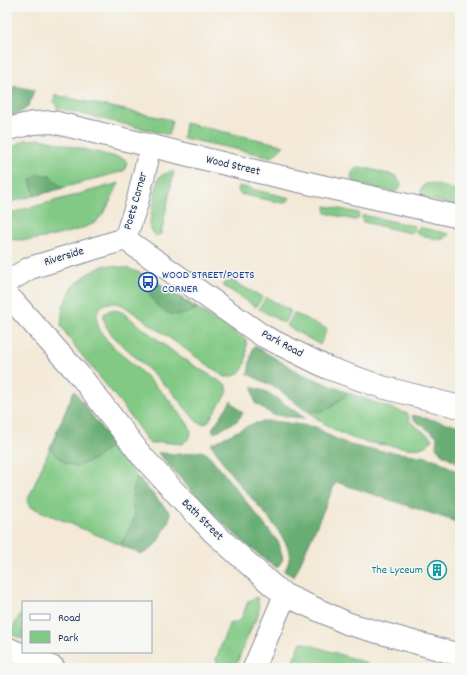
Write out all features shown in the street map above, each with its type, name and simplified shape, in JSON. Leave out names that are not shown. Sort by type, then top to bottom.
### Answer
[{"type":"street","name":"Wood Street","points":[[7,129],[33,123],[53,122],[246,169],[460,217]]},
{"type":"street","name":"Poets Corner","points":[[125,239],[137,203],[147,162]]},
{"type":"street","name":"Riverside","points":[[7,282],[30,268],[125,239]]},
{"type":"street","name":"Park Road","points":[[125,239],[263,336],[328,368],[382,387],[460,408]]},
{"type":"street","name":"Bath Street","points":[[7,297],[13,301],[82,378],[141,455],[173,490],[212,531],[284,595],[349,624],[460,655]]},
{"type":"street","points":[[254,668],[284,595]]},
{"type":"street","points":[[7,648],[54,668]]},
{"type":"green space","points":[[15,86],[34,90],[28,106],[22,112],[7,118],[7,91]]},
{"type":"green space","points":[[55,95],[172,120],[169,135],[57,108],[54,101]]},
{"type":"green space","points":[[185,123],[284,146],[272,157],[183,138]]},
{"type":"green space","points":[[41,139],[125,159],[127,164],[124,171],[7,203],[7,150],[25,140]]},
{"type":"green space","points":[[362,167],[396,176],[401,183],[400,188],[396,192],[354,184],[351,175],[353,171]]},
{"type":"green space","points":[[174,172],[161,234],[156,236],[150,229],[150,222],[158,180],[160,176]]},
{"type":"green space","points":[[37,174],[50,176],[63,188],[35,196],[30,181]]},
{"type":"green space","points":[[119,183],[104,213],[97,221],[84,228],[44,238],[29,240],[7,239],[7,214]]},
{"type":"green space","points":[[430,183],[460,191],[460,207],[424,198],[421,194],[421,189],[424,185]]},
{"type":"green space","points":[[239,186],[290,198],[287,202],[282,203],[240,194],[238,190]]},
{"type":"green space","points":[[326,206],[359,213],[358,219],[354,220],[326,213]]},
{"type":"green space","points":[[363,215],[415,226],[414,231],[410,233],[363,222],[361,218]]},
{"type":"green space","points":[[419,227],[449,234],[443,239],[435,239],[418,234],[416,231]]},
{"type":"green space","points":[[105,265],[127,268],[148,276],[246,340],[246,360],[242,370],[238,374],[225,377],[124,306],[116,303],[108,303],[99,309],[97,319],[103,335],[114,348],[160,390],[187,423],[191,434],[183,444],[161,442],[150,444],[120,402],[76,348],[61,326],[63,306],[72,288],[87,274]]},
{"type":"green space","points":[[141,274],[148,276],[197,309],[186,314],[179,315],[164,311],[154,302]]},
{"type":"green space","points":[[230,280],[263,297],[256,307],[222,285]]},
{"type":"green space","points":[[266,297],[291,311],[284,323],[259,309]]},
{"type":"green space","points":[[110,310],[122,312],[180,357],[226,385],[228,391],[208,422],[204,424],[197,422],[171,391],[111,334],[103,317],[105,313]]},
{"type":"green space","points":[[294,313],[327,329],[320,345],[287,326]]},
{"type":"green space","points":[[254,346],[302,374],[342,391],[408,414],[410,422],[433,439],[426,446],[409,448],[362,441],[332,429],[278,389],[248,374]]},
{"type":"green space","points":[[254,346],[302,374],[349,393],[329,409],[318,412],[305,410],[278,389],[248,374]]},
{"type":"green space","points":[[252,387],[267,392],[305,418],[273,415],[255,403]]},
{"type":"green space","points":[[74,391],[137,477],[171,514],[157,542],[148,551],[142,554],[31,507],[27,502]]},
{"type":"green space","points":[[74,391],[113,444],[96,458],[77,467],[65,463],[50,449]]},
{"type":"green space","points":[[231,401],[243,413],[237,421],[214,433],[212,429]]},
{"type":"green space","points":[[412,415],[460,426],[460,464],[442,454],[436,447],[437,436],[413,419]]},
{"type":"green space","points":[[266,421],[316,427],[330,436],[350,445],[367,449],[422,456],[437,460],[460,473],[460,523],[336,482],[294,577],[284,571],[288,563],[289,554],[283,538],[271,521],[232,475],[211,444],[252,424]]},
{"type":"green space","points":[[202,451],[209,455],[279,543],[283,559],[277,568],[260,556],[229,529],[185,484],[158,453],[184,454]]},
{"type":"green space","points":[[137,477],[171,514],[157,542],[148,551],[142,554],[120,545],[131,526],[135,515],[132,504],[133,489]]},
{"type":"green space","points":[[257,597],[259,604],[258,614],[235,668],[219,668],[216,659],[229,624],[241,620],[248,601]]},
{"type":"green space","points":[[22,614],[22,639],[10,634],[19,616]]},
{"type":"green space","points":[[301,642],[367,663],[364,668],[290,668]]},
{"type":"place","name":"WOOD STREET/POETS CORNER","points":[[148,282]]},
{"type":"place","name":"The Lyceum","points":[[437,570]]}]
